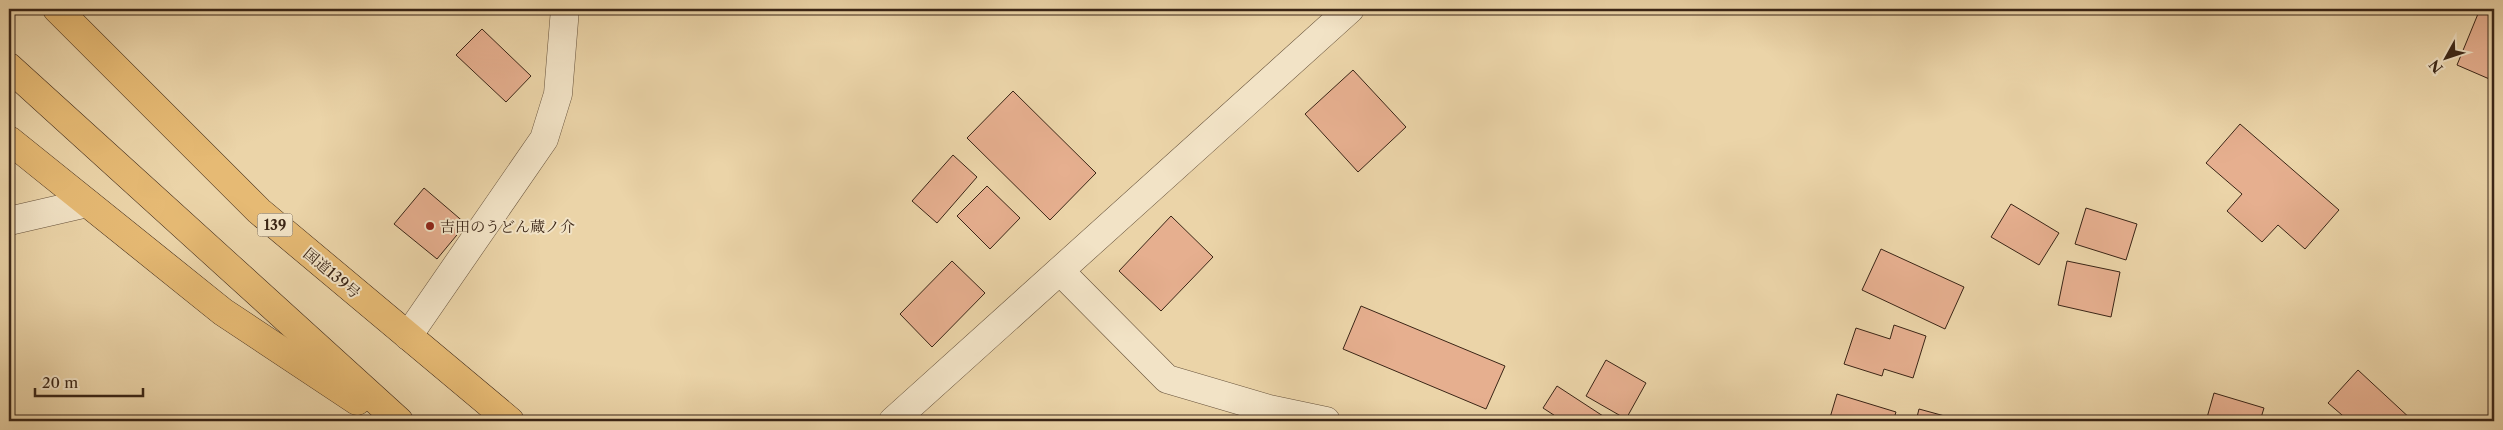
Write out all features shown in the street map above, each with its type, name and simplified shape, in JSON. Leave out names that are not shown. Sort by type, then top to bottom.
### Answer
[{"type":"highway","name":"国道139号","points":[[57,9],[259,211],[510,421]]},
{"type":"highway","points":[[9,67],[399,421]]},
{"type":"highway","points":[[9,140],[223,312],[388,421]]},
{"type":"street","points":[[408,336],[544,139],[558,94],[565,9]]},
{"type":"street","points":[[893,421],[1350,9]]},
{"type":"street","points":[[9,221],[87,203]]},
{"type":"street","points":[[1060,271],[1166,379],[1269,409],[1326,421]]},
{"type":"building","points":[[2480,9],[2494,14],[2494,81],[2457,65]]},
{"type":"building","points":[[482,29],[531,76],[506,102],[456,55]]},
{"type":"building","points":[[1353,70],[1406,127],[1358,172],[1305,114]]},
{"type":"building","points":[[1013,91],[1096,173],[1050,220],[967,138]]},
{"type":"building","points":[[2240,124],[2339,210],[2305,249],[2278,225],[2262,242],[2227,211],[2242,194],[2206,163]]},
{"type":"building","points":[[953,155],[977,177],[937,223],[912,201]]},
{"type":"building","points":[[987,186],[1020,218],[990,249],[957,216]]},
{"type":"building","points":[[424,188],[466,224],[437,259],[394,224]]},
{"type":"building","points":[[2011,204],[2059,233],[2039,265],[1991,237]]},
{"type":"building","points":[[2086,208],[2137,224],[2126,260],[2075,244]]},
{"type":"building","points":[[1171,216],[1213,257],[1161,311],[1119,271]]},
{"type":"building","points":[[1881,249],[1964,287],[1945,329],[1862,290]]},
{"type":"building","points":[[952,261],[985,293],[932,347],[900,314]]},
{"type":"building","points":[[2067,261],[2120,272],[2111,317],[2058,305]]},
{"type":"building","points":[[1361,306],[1505,366],[1486,409],[1343,349]]},
{"type":"building","points":[[1894,325],[1926,336],[1913,378],[1884,369],[1882,376],[1844,364],[1856,328],[1890,339]]},
{"type":"building","points":[[1606,360],[1646,383],[1626,419],[1586,396]]},
{"type":"building","points":[[2358,370],[2413,421],[2349,421],[2328,403]]},
{"type":"building","points":[[1557,386],[1603,416],[1600,421],[1563,421],[1543,408]]},
{"type":"building","points":[[2214,393],[2264,408],[2260,421],[2206,421]]},
{"type":"building","points":[[1837,394],[1896,412],[1893,421],[1829,421]]},
{"type":"building","points":[[1919,409],[1963,421],[1916,421]]},
{"type":"building","points":[[1977,417],[1995,421],[1976,421]]},
{"type":"place","name":"吉田のうどん蔵ノ介","points":[[430,226]]}]
